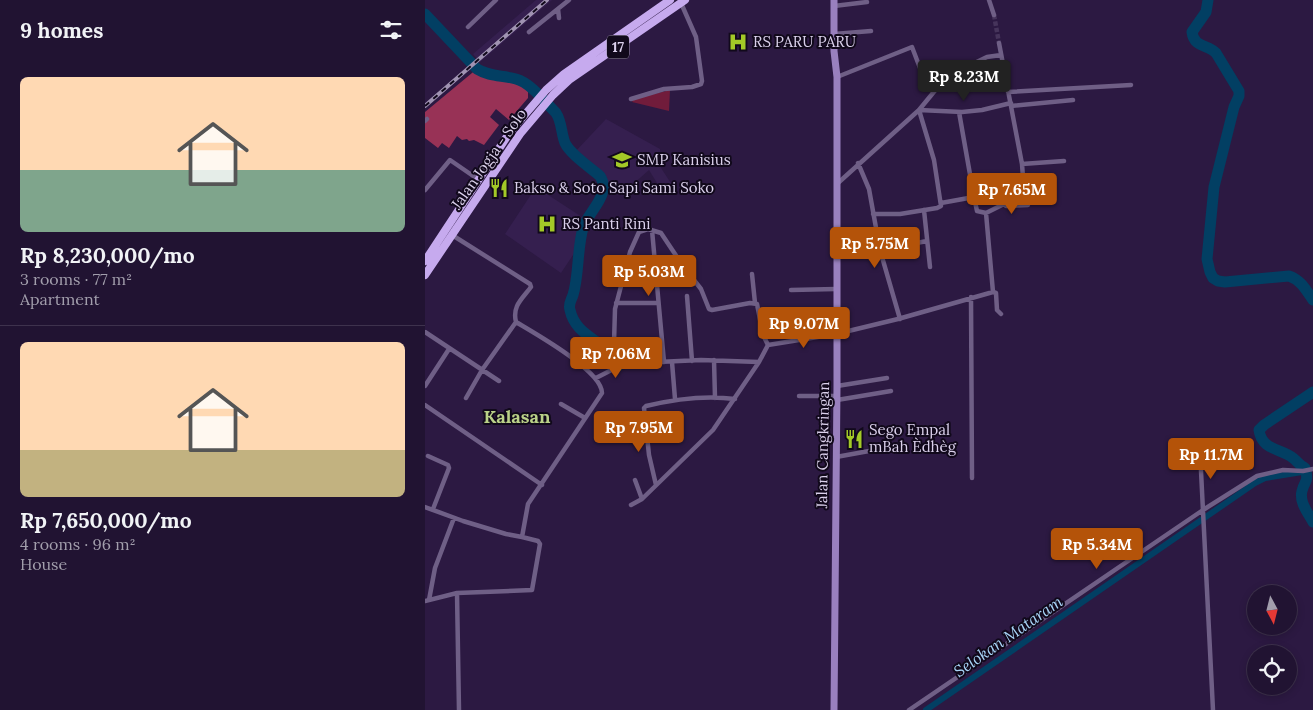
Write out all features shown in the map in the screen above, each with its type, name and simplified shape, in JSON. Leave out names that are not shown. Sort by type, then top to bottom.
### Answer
[{"type":"highway","name":"Jalan Jogja - Solo","points":[[425,275],[520,134],[564,74],[670,0]]},
{"type":"highway","name":"Jalan Jogja - Solo","points":[[425,261],[511,132],[528,110],[549,93],[683,1]]},
{"type":"main road","name":"Jalan Cangkringan","points":[[834,3],[837,77],[837,398],[834,710]]},
{"type":"street","points":[[468,27],[496,0]]},
{"type":"street","points":[[529,32],[569,0]]},
{"type":"street","points":[[989,0],[994,16]]},
{"type":"street","points":[[631,99],[664,89],[692,87],[701,84],[696,37],[683,1]]},
{"type":"street","points":[[834,3],[867,2]]},
{"type":"street","points":[[558,9],[559,18]]},
{"type":"street","points":[[834,34],[871,31]]},
{"type":"street","points":[[959,112],[977,211],[986,213],[1024,192],[1022,164],[999,43]]},
{"type":"street","points":[[837,77],[912,47],[921,68],[942,82]]},
{"type":"street","points":[[837,184],[858,163],[919,110],[942,82],[968,65],[987,57],[1001,55]]},
{"type":"street","points":[[1008,92],[1131,85]]},
{"type":"street","points":[[919,110],[959,112],[982,110],[1011,104],[1073,100]]},
{"type":"street","points":[[919,110],[934,160],[941,203]]},
{"type":"street","points":[[425,190],[450,160],[479,180]]},
{"type":"street","points":[[1022,164],[1064,161]]},
{"type":"street","points":[[858,163],[869,189],[881,250],[900,318]]},
{"type":"street","points":[[873,214],[900,214],[924,210],[939,207],[941,203],[974,197]]},
{"type":"street","points":[[1003,204],[1006,206],[1028,205]]},
{"type":"street","points":[[924,210],[930,267]]},
{"type":"street","points":[[986,213],[993,292],[996,293],[997,310],[1001,314]]},
{"type":"street","points":[[627,362],[614,343],[615,309],[630,252],[639,232],[643,230],[657,231],[663,236],[683,266],[699,285],[709,308],[712,310],[755,303]]},
{"type":"street","points":[[652,230],[663,362]]},
{"type":"street","points":[[452,235],[530,284],[531,287],[515,308],[516,322],[482,370],[466,398]]},
{"type":"street","points":[[881,250],[927,241]]},
{"type":"street","points":[[752,274],[755,303],[758,305],[763,335],[768,345]]},
{"type":"street","points":[[791,290],[836,289]]},
{"type":"street","points":[[768,345],[836,334],[993,292]]},
{"type":"street","points":[[687,296],[692,361]]},
{"type":"street","points":[[971,297],[972,478]]},
{"type":"street","points":[[616,304],[659,303]]},
{"type":"street","points":[[516,322],[556,347],[596,378],[602,387],[602,393],[528,504],[522,537]]},
{"type":"street","points":[[425,332],[499,382]]},
{"type":"street","points":[[631,505],[642,499],[713,430],[759,362],[768,345]]},
{"type":"street","points":[[425,386],[449,349]]},
{"type":"street","points":[[596,378],[627,362],[714,360],[759,362]]},
{"type":"street","points":[[714,360],[715,398]]},
{"type":"street","points":[[672,362],[675,400]]},
{"type":"street","points":[[837,386],[887,378]]},
{"type":"street","points":[[799,396],[837,398],[891,391]]},
{"type":"street","points":[[656,485],[649,455],[643,408],[675,400],[735,399]]},
{"type":"street","points":[[561,404],[585,418]]},
{"type":"street","points":[[425,405],[542,485]]},
{"type":"street","points":[[836,457],[902,446]]},
{"type":"street","points":[[1200,451],[1213,710]]},
{"type":"street","points":[[428,456],[448,465],[449,468],[433,510]]},
{"type":"street","points":[[909,710],[1257,476],[1283,470],[1313,469]]},
{"type":"street","points":[[635,480],[642,499]]},
{"type":"street","points":[[425,507],[506,534],[538,541],[540,544],[531,590],[457,593],[427,601],[435,568],[454,518]]},
{"type":"street","points":[[457,593],[459,710]]},
{"type":"shaded area","points":[[536,0],[552,0],[480,62],[473,54]]},
{"type":"shaded area","points":[[478,68],[483,68],[490,73],[524,85],[528,88],[528,98],[509,120],[496,109],[490,117],[499,125],[484,145],[474,140],[462,140],[457,136],[449,148],[442,143],[438,148],[425,138],[425,112]]},
{"type":"shaded area","points":[[670,90],[669,111],[632,102],[634,99]]},
{"type":"shaded area","name":"SMP Kanisius","points":[[606,119],[660,149],[661,168],[676,191],[665,196],[649,170],[624,192],[618,193],[575,152]]},
{"type":"shaded area","name":"RS Panti Rini","points":[[536,187],[585,219],[581,230],[579,246],[561,273],[505,234]]},
{"type":"waterway","points":[[1208,0],[1206,12],[1192,32],[1193,37],[1195,41],[1216,53],[1239,91],[1214,187],[1207,259],[1210,272],[1213,278],[1225,282],[1289,276],[1300,283],[1313,300]]},
{"type":"waterway","points":[[425,14],[477,69],[496,76],[522,81],[537,93],[558,116],[565,143],[568,147],[600,176],[603,190],[598,203],[583,228],[575,288],[569,308],[576,324],[581,330],[610,353],[618,366]]},
{"type":"waterway","points":[[1313,392],[1259,430],[1264,442],[1293,458],[1305,468],[1307,479],[1301,495],[1304,507],[1313,522]]},
{"type":"waterway","name":"Selokan Mataram","points":[[926,710],[1255,483],[1265,478],[1302,472]]},
{"type":"tunnel","points":[[994,15],[999,43]]},
{"type":"railway","points":[[425,106],[547,0]]},
{"type":"place","name":"RS PARU PARU","points":[[738,42]]},
{"type":"place","name":"SMP Kanisius","points":[[622,160]]},
{"type":"place","name":"Bakso & Soto Sapi Sami Soko","points":[[499,188]]},
{"type":"place","name":"RS Panti Rini","points":[[547,224]]},
{"type":"place","name":"Sego Empal mBah Èdhèg","points":[[854,439]]},
{"type":"district","name":"Kalasan","points":[[517,417]]}]
